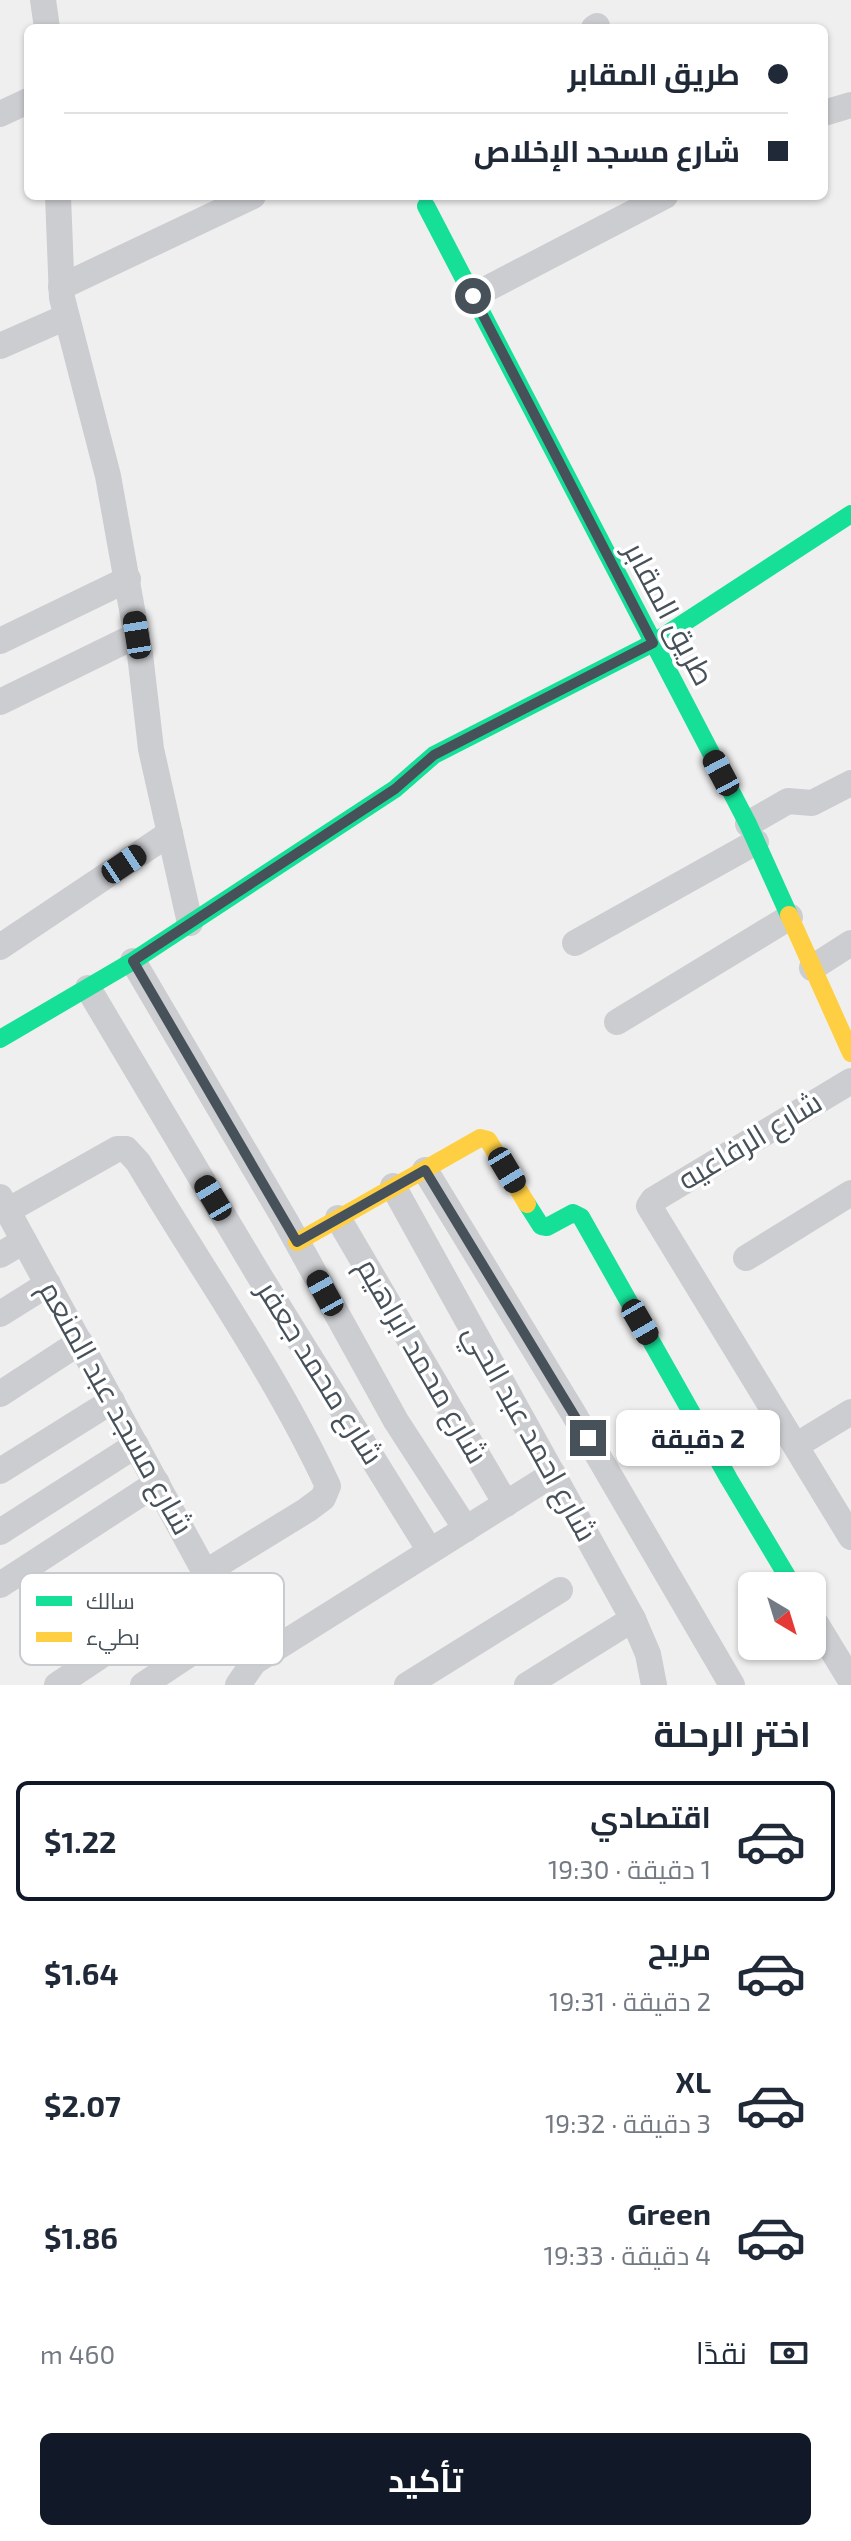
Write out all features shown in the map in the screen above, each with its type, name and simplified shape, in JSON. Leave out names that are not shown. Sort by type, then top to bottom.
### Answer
[{"type":"street","points":[[43,0],[46,24]]},
{"type":"street","points":[[0,114],[24,103]]},
{"type":"street","points":[[828,111],[851,105]]},
{"type":"street","points":[[58,200],[61,287],[66,317],[108,476],[137,635],[151,749],[190,923]]},
{"type":"street","points":[[61,287],[245,200]]},
{"type":"street","points":[[473,296],[657,200]]},
{"type":"street","name":"طريق المقابر","points":[[426,206],[752,833],[848,1040]]},
{"type":"street","points":[[0,346],[66,317]]},
{"type":"street","points":[[0,1039],[133,961],[395,789],[434,755],[653,643],[851,514]]},
{"type":"street","points":[[0,641],[128,579]]},
{"type":"street","points":[[0,702],[137,635]]},
{"type":"street","points":[[575,943],[752,833],[788,801],[812,803],[851,783]]},
{"type":"street","points":[[0,947],[170,833]]},
{"type":"street","points":[[617,1022],[790,917]]},
{"type":"street","points":[[812,968],[851,943]]},
{"type":"street","points":[[133,961],[297,1242],[396,1421],[466,1529]]},
{"type":"street","name":"شارع محمد جعفر","points":[[88,988],[257,1272],[430,1551]]},
{"type":"street","name":"شارع الرفاعيه","points":[[797,1445],[649,1206],[650,1202],[851,1081]]},
{"type":"street","points":[[297,1242],[484,1138],[491,1144],[541,1226],[547,1227],[570,1214],[579,1215],[785,1572]]},
{"type":"street","points":[[4,1204],[117,1149],[126,1149],[138,1162],[257,1352],[293,1416],[324,1478],[327,1491],[307,1510],[215,1573]]},
{"type":"street","points":[[425,1170],[572,1411],[732,1685]]},
{"type":"street","name":"شارع احمد عبد الحي","points":[[393,1186],[633,1619],[648,1654],[654,1685]]},
{"type":"street","points":[[746,1258],[851,1193]]},
{"type":"street","name":"شارع مسجد عبد المنعم","points":[[4,1204],[207,1573]]},
{"type":"street","name":"شارع محمد ابراهيم","points":[[338,1218],[506,1504]]},
{"type":"street","points":[[0,1255],[24,1241]]},
{"type":"street","points":[[0,1314],[48,1284]]},
{"type":"street","points":[[0,1394],[80,1342]]},
{"type":"street","points":[[0,1471],[112,1401]]},
{"type":"street","points":[[851,1412],[797,1445],[851,1537]]},
{"type":"street","points":[[0,1532],[136,1445]]},
{"type":"street","points":[[284,1643],[553,1474]]},
{"type":"street","points":[[0,1585],[157,1483]]},
{"type":"street","points":[[407,1685],[560,1590]]},
{"type":"street","points":[[527,1685],[633,1619]]},
{"type":"street","points":[[826,1640],[851,1681]]},
{"type":"street","points":[[57,1685],[85,1665]]},
{"type":"street","points":[[143,1685],[173,1665]]},
{"type":"street","points":[[238,1685],[252,1665]]},
{"type":"traffic: fast","points":[[426,206],[748,824],[789,915]]},
{"type":"traffic: fast","points":[[0,1039],[133,961],[395,789],[434,755],[653,643],[851,514]]},
{"type":"traffic: fast","points":[[527,1204],[541,1226],[547,1227],[573,1213],[581,1217],[785,1572]]},
{"type":"traffic: slow","points":[[789,915],[851,1053]]},
{"type":"traffic: slow","points":[[297,1242],[480,1138],[488,1140],[527,1204]]},
{"type":"route","points":[[473,296],[653,643],[434,755],[395,789],[133,961],[297,1242],[425,1170],[588,1438]]}]
